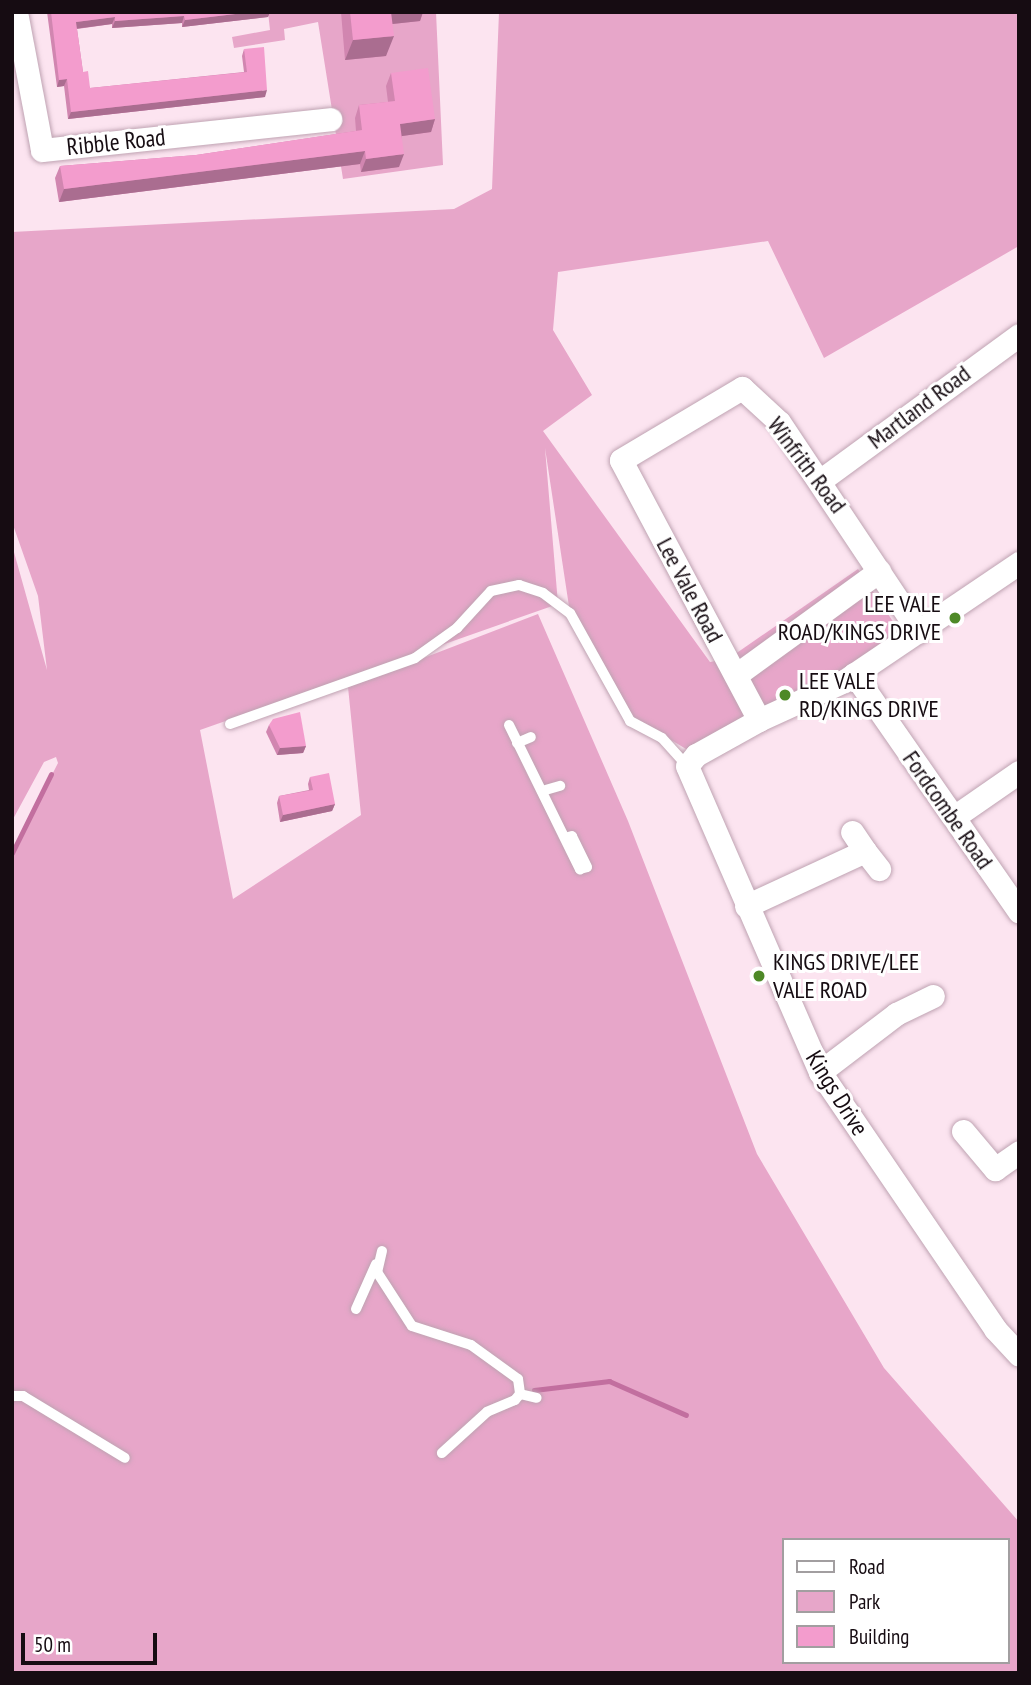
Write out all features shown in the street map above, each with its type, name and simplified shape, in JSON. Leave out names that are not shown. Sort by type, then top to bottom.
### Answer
[{"type":"street","name":"Ribble Road","points":[[16,12],[42,150],[330,119]]},
{"type":"street","name":"Martland Road","points":[[821,480],[1019,335]]},
{"type":"street","name":"Winfrith Road","points":[[621,460],[742,388],[779,422],[821,480],[919,632]]},
{"type":"street","name":"Lee Vale Road","points":[[621,460],[759,720]]},
{"type":"street","points":[[687,766],[696,755],[759,720],[854,674],[1019,564]]},
{"type":"street","points":[[736,676],[879,571]]},
{"type":"street","name":"Fordcombe Road","points":[[854,674],[1019,911]]},
{"type":"street","name":"Kings Drive","points":[[687,766],[820,1072],[995,1329],[1019,1355]]},
{"type":"street","points":[[954,817],[1019,772]]},
{"type":"street","points":[[746,906],[866,850]]},
{"type":"street","points":[[820,1072],[896,1014],[933,996]]},
{"type":"street","points":[[963,1131],[995,1169],[1019,1152]]},
{"type":"lane","points":[[230,724],[415,658],[457,628],[491,591],[519,585],[543,593],[570,613],[630,721],[662,738],[687,766]]},
{"type":"lane","points":[[509,725],[570,841],[587,841]]},
{"type":"lane","points":[[517,743],[531,737]]},
{"type":"lane","points":[[542,791],[560,786]]},
{"type":"lane","points":[[356,1310],[382,1251]]},
{"type":"lane","points":[[376,1264],[381,1280],[412,1326],[471,1345],[518,1379],[520,1394]]},
{"type":"lane","points":[[520,1394],[530,1400],[537,1398]]},
{"type":"lane","points":[[442,1453],[487,1412],[520,1394]]},
{"type":"lane","points":[[12,1396],[23,1396],[125,1458]]},
{"type":"green space","points":[[268,12],[436,12],[443,165],[343,179],[318,22],[284,29],[285,40],[234,48],[232,37],[270,30]]},
{"type":"green space","points":[[499,12],[1019,12],[1019,246],[824,358],[768,241],[558,272],[553,330],[592,395],[543,431],[710,662],[728,659],[858,569],[906,641],[696,755],[633,717],[570,613],[545,448],[558,604],[200,730],[233,899],[361,815],[348,687],[538,614],[628,821],[757,1154],[884,1368],[1019,1522],[1019,1673],[12,1673],[12,853],[58,763],[56,757],[44,762],[12,821],[12,545],[47,670],[38,596],[12,522],[12,232],[454,209],[492,189]]},
{"type":"building","points":[[51,12],[252,12],[185,20],[184,16],[115,21],[115,17],[76,22],[83,72],[88,71],[90,88],[247,72],[244,49],[264,47],[267,90],[71,112],[67,79],[59,80]]},
{"type":"building","points":[[350,12],[391,12],[394,36],[353,40]]},
{"type":"building","points":[[428,68],[435,119],[400,124],[404,154],[366,159],[365,151],[64,189],[60,166],[196,155],[362,130],[359,105],[395,101],[391,73]]},
{"type":"building","points":[[300,712],[306,746],[280,748],[269,725],[273,719]]},
{"type":"building","points":[[329,773],[335,804],[283,815],[279,796],[313,790],[310,777]]},
{"type":"waterway","points":[[12,853],[51,774]]},
{"type":"waterway","points":[[534,1390],[609,1381],[686,1415]]},
{"type":"place","name":"LEE VALE ROAD/KINGS DRIVE","points":[[955,618]]},
{"type":"place","name":"LEE VALE RD/KINGS DRIVE","points":[[785,695]]},
{"type":"place","name":"KINGS DRIVE/LEE VALE ROAD","points":[[759,976]]}]
